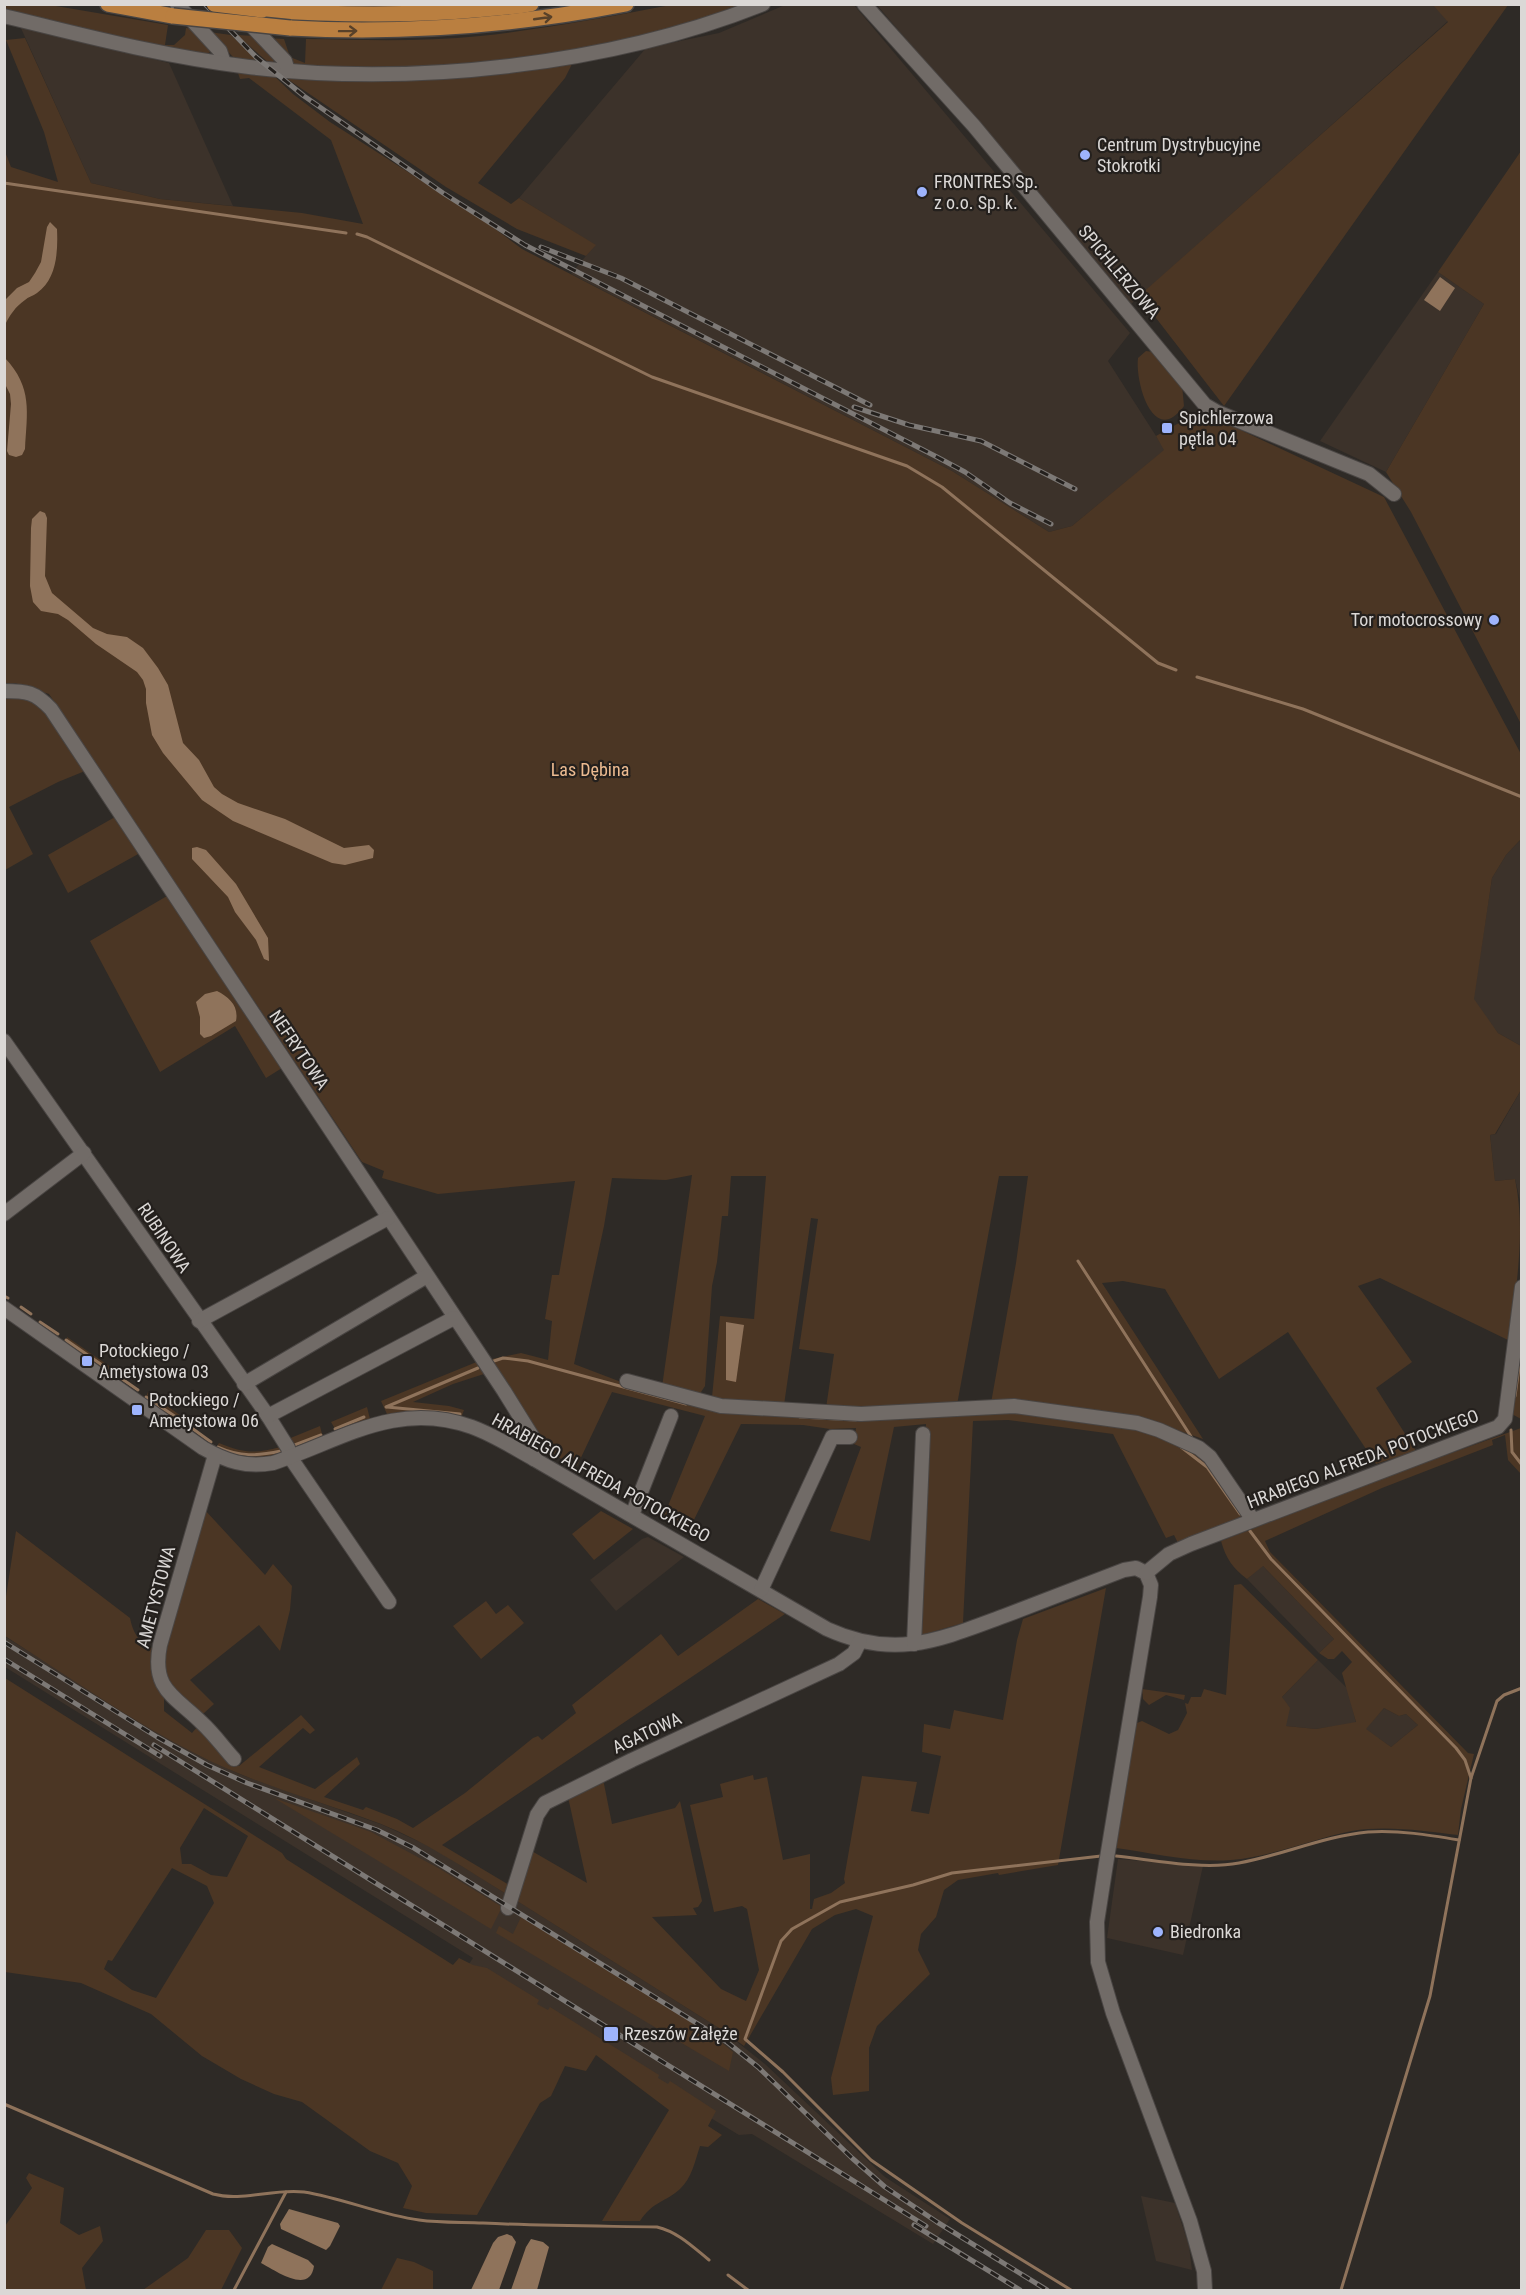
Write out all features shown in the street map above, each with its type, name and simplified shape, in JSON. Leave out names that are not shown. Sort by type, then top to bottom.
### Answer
[{"type":"main road","points":[[108,4],[175,10],[290,28],[338,31],[472,27],[626,4]]},
{"type":"main road","points":[[214,4],[262,10],[341,15],[451,12],[531,4]]},
{"type":"street","points":[[234,4],[285,61],[288,71]]},
{"type":"street","points":[[4,16],[109,42],[224,63],[288,71],[399,74],[478,68],[614,49],[670,36],[729,18],[763,4]]},
{"type":"street","name":"SPICHLERZOWA","points":[[864,4],[974,126],[1205,405],[1369,474],[1395,494]]},
{"type":"street","points":[[175,10],[220,51],[224,63]]},
{"type":"street","name":"NEFRYTOWA","points":[[4,691],[23,691],[39,696],[51,709],[535,1441],[534,1459]]},
{"type":"street","name":"RUBINOWA","points":[[4,1041],[267,1416],[288,1448],[290,1457],[389,1602]]},
{"type":"street","points":[[4,1214],[84,1153]]},
{"type":"street","points":[[199,1320],[388,1218]]},
{"type":"street","points":[[244,1384],[427,1276]]},
{"type":"street","name":"HRABIEGO ALFREDA POTOCKIEGO","points":[[4,1308],[215,1455],[240,1464],[273,1463],[368,1426],[402,1418],[422,1417],[456,1422],[474,1428],[534,1459],[827,1629],[860,1641],[881,1645],[914,1644],[956,1634],[1124,1570],[1136,1568],[1146,1573],[1169,1554],[1498,1427],[1505,1419],[1521,1287]]},
{"type":"street","points":[[267,1416],[454,1318]]},
{"type":"street","points":[[627,1381],[721,1406],[861,1414],[1014,1406],[1137,1424],[1159,1430],[1199,1448],[1210,1457],[1253,1520]]},
{"type":"street","points":[[632,1515],[671,1416]]},
{"type":"street","points":[[914,1644],[923,1434]]},
{"type":"street","points":[[761,1590],[832,1437],[850,1437]]},
{"type":"street","name":"AMETYSTOWA","points":[[215,1455],[160,1645],[157,1668],[165,1688],[203,1723],[234,1759]]},
{"type":"street","points":[[1146,1573],[1151,1585],[1150,1597],[1107,1854],[1098,1922],[1098,1962],[1113,2013],[1190,2220],[1202,2259],[1205,2290]]},
{"type":"street","name":"AGATOWA","points":[[508,1908],[537,1815],[545,1803],[839,1664],[854,1653],[860,1641]]},
{"type":"shaded area","points":[[1433,4],[1448,21],[1131,304],[877,5]]},
{"type":"shaded area","points":[[785,5],[854,5],[1130,333],[1108,361],[1165,450],[1072,526],[1049,532],[952,471],[571,274],[595,245],[519,198],[646,48],[719,33]]},
{"type":"shaded area","points":[[20,26],[169,63],[233,206],[160,199],[91,183]]},
{"type":"shaded area","points":[[50,222],[57,229],[57,246],[55,264],[49,280],[37,293],[18,305],[5,325],[5,300],[17,288],[29,282],[35,273],[41,262],[47,227]]},
{"type":"shaded area","points":[[1438,272],[1484,304],[1386,472],[1320,441]]},
{"type":"shaded area","points":[[1440,277],[1455,288],[1440,311],[1424,300]]},
{"type":"shaded area","points":[[5,358],[20,380],[26,401],[25,449],[22,455],[16,457],[9,455],[7,451],[11,404],[10,394],[5,384]]},
{"type":"shaded area","points":[[40,511],[45,513],[47,518],[45,576],[52,593],[93,628],[107,634],[127,637],[143,648],[168,685],[183,743],[199,760],[214,787],[238,803],[285,819],[344,848],[369,845],[374,850],[373,858],[345,865],[332,863],[233,821],[202,800],[163,753],[152,735],[146,703],[146,689],[137,672],[96,644],[68,620],[58,614],[41,611],[33,602],[30,586],[31,528],[32,519]]},
{"type":"shaded area","points":[[1521,839],[1521,1046],[1498,1033],[1473,1000],[1492,878],[1506,855]]},
{"type":"shaded area","points":[[192,848],[206,850],[236,884],[268,938],[269,961],[264,959],[256,940],[235,912],[228,897],[192,859]]},
{"type":"shaded area","points":[[217,991],[234,1006],[236,1021],[204,1038],[200,1034],[200,1017],[196,1002],[205,994]]},
{"type":"shaded area","points":[[1521,1090],[1521,1204],[1515,1179],[1495,1181],[1490,1135],[1496,1134]]},
{"type":"shaded area","points":[[726,1322],[744,1325],[736,1382],[726,1380]]},
{"type":"shaded area","points":[[648,1537],[684,1557],[616,1611],[590,1580],[642,1539]]},
{"type":"shaded area","points":[[1262,1565],[1334,1639],[1319,1653],[1247,1579]]},
{"type":"shaded area","points":[[4,1636],[198,1755],[242,1775],[383,1825],[435,1849],[722,2030],[765,2064],[885,2177],[950,2219],[933,2244],[752,2134],[739,2135],[465,1970],[473,1958],[5,1667]]},
{"type":"shaded area","points":[[1318,1660],[1348,1689],[1356,1723],[1316,1729],[1286,1726],[1282,1697]]},
{"type":"shaded area","points":[[1384,1708],[1399,1716],[1406,1714],[1418,1725],[1391,1747],[1365,1729]]},
{"type":"shaded area","points":[[1118,1859],[1203,1866],[1183,1955],[1107,1938]]},
{"type":"shaded area","points":[[1141,2196],[1175,2203],[1189,2246],[1192,2270],[1156,2261]]},
{"type":"shaded area","points":[[289,2209],[338,2223],[340,2226],[326,2250],[281,2229],[280,2224]]},
{"type":"shaded area","points":[[507,2234],[512,2236],[516,2242],[499,2290],[471,2290],[493,2243],[498,2237]]},
{"type":"shaded area","points":[[531,2239],[543,2242],[549,2247],[537,2290],[511,2290],[526,2247]]},
{"type":"shaded area","points":[[272,2244],[308,2260],[314,2266],[311,2275],[299,2280],[283,2275],[261,2263],[268,2247]]},
{"type":"green space","points":[[5,5],[50,5],[168,25],[165,45],[174,45],[185,35],[186,28],[193,29],[209,46],[210,52],[204,57],[5,12]]},
{"type":"green space","points":[[671,5],[749,5],[665,30],[579,49],[448,66],[363,68],[294,66],[268,38],[284,39],[290,57],[305,63],[306,39],[459,38],[552,26]]},
{"type":"green space","points":[[1433,5],[1508,5],[1224,406],[1139,296],[1448,22]]},
{"type":"green space","points":[[209,32],[231,35],[260,63],[235,59]]},
{"type":"green space","points":[[237,35],[256,36],[275,54],[273,64],[270,64]]},
{"type":"green space","name":"Las Dębina","points":[[25,38],[91,183],[160,199],[302,213],[363,224],[331,140],[249,78],[240,79],[237,70],[271,73],[293,94],[330,122],[486,222],[522,249],[952,471],[1049,532],[1072,526],[1164,450],[1156,436],[1200,411],[1384,497],[1522,756],[1521,839],[1506,855],[1492,878],[1474,999],[1498,1033],[1521,1046],[1521,1090],[1495,1134],[1490,1135],[1495,1181],[1515,1179],[1520,1218],[1519,1257],[1511,1336],[1508,1340],[1380,1278],[1358,1286],[1412,1362],[1376,1388],[1416,1451],[1376,1464],[1288,1332],[1219,1379],[1165,1289],[1123,1281],[1102,1283],[1203,1439],[1155,1423],[1090,1409],[991,1403],[1016,1263],[1028,1176],[999,1176],[957,1405],[867,1410],[826,1408],[834,1354],[799,1349],[818,1219],[811,1218],[784,1405],[722,1402],[712,1397],[720,1316],[754,1319],[766,1176],[731,1176],[728,1216],[722,1216],[712,1286],[705,1386],[699,1395],[662,1387],[692,1175],[666,1180],[612,1178],[574,1364],[629,1385],[679,1399],[730,1409],[854,1417],[985,1409],[1023,1410],[1122,1423],[1169,1436],[1191,1446],[1206,1458],[1243,1512],[1239,1521],[1178,1543],[1174,1535],[1166,1538],[1113,1434],[1008,1420],[973,1421],[963,1623],[918,1636],[926,1424],[894,1427],[870,1541],[830,1531],[861,1447],[854,1444],[856,1428],[830,1429],[803,1425],[741,1424],[687,1534],[663,1518],[705,1416],[612,1392],[577,1466],[555,1456],[546,1448],[492,1359],[521,1353],[548,1360],[552,1321],[545,1319],[552,1275],[559,1275],[575,1181],[438,1194],[382,1178],[384,1171],[362,1162],[49,694],[15,683],[5,686],[4,149],[11,167],[58,182],[44,132],[6,40]]},
{"type":"green space","points":[[574,60],[565,78],[478,183],[511,204],[519,198],[596,245],[586,256],[517,229],[446,187],[283,76]]},
{"type":"green space","points":[[1521,151],[1521,724],[1411,512],[1386,472],[1484,304],[1438,272]]},
{"type":"green space","points":[[1146,351],[1153,352],[1182,385],[1184,406],[1173,417],[1163,420],[1155,416],[1143,395],[1138,358]]},
{"type":"green space","points":[[5,696],[24,696],[38,701],[85,771],[9,807],[33,854],[5,870]]},
{"type":"green space","points":[[115,817],[140,853],[68,893],[48,855]]},
{"type":"green space","points":[[167,896],[282,1068],[266,1078],[235,1026],[160,1072],[90,941]]},
{"type":"green space","points":[[1521,1320],[1521,1419],[1510,1413]]},
{"type":"green space","points":[[67,1337],[115,1370],[111,1376],[66,1345]]},
{"type":"green space","points":[[479,1361],[487,1373],[453,1384],[413,1402],[464,1410],[461,1418],[418,1412],[387,1414],[381,1401]]},
{"type":"green space","points":[[148,1392],[181,1416],[177,1421],[174,1422],[145,1400]]},
{"type":"green space","points":[[367,1407],[370,1419],[337,1432],[331,1422]]},
{"type":"green space","points":[[320,1426],[323,1438],[295,1449],[288,1439]]},
{"type":"green space","points":[[1521,1428],[1521,1474],[1508,1460],[1505,1435],[1492,1440],[1493,1445],[1382,1488],[1265,1541],[1270,1552],[1468,1753],[1474,1754],[1461,1809],[1458,1835],[1405,1829],[1365,1829],[1337,1834],[1276,1852],[1217,1861],[1116,1848],[1133,1731],[1137,1723],[1142,1721],[1169,1734],[1178,1730],[1187,1713],[1185,1703],[1188,1704],[1191,1697],[1201,1697],[1204,1689],[1226,1695],[1234,1585],[1241,1584],[1318,1660],[1282,1697],[1290,1708],[1286,1726],[1316,1729],[1356,1722],[1342,1673],[1352,1662],[1342,1651],[1334,1659],[1328,1659],[1319,1653],[1334,1639],[1263,1566],[1247,1579],[1242,1575],[1228,1558],[1221,1541]],"holes":[[[1384,1708],[1399,1716],[1406,1714],[1418,1725],[1391,1747],[1366,1729]]]},
{"type":"green space","points":[[219,1443],[249,1451],[280,1447],[283,1453],[279,1456],[247,1458],[216,1448]]},
{"type":"green space","points":[[204,1509],[265,1575],[273,1564],[292,1586],[290,1610],[280,1651],[259,1625],[190,1680],[214,1704],[204,1713],[196,1713],[166,1686],[163,1647]]},
{"type":"green space","points":[[601,1511],[633,1529],[594,1560],[572,1534]]},
{"type":"green space","points":[[16,1531],[130,1618],[138,1638],[146,1645],[156,1649],[152,1671],[164,1697],[164,1711],[192,1733],[198,1726],[234,1764],[239,1766],[301,1715],[315,1730],[310,1734],[303,1728],[259,1767],[315,1789],[357,1757],[360,1764],[324,1797],[363,1810],[366,1807],[413,1828],[465,1793],[533,1738],[538,1736],[542,1740],[576,1713],[572,1705],[661,1634],[678,1656],[758,1599],[785,1614],[442,1845],[511,1886],[508,1895],[398,1831],[266,1784],[198,1755],[124,1713],[5,1636],[5,1603]]},
{"type":"green space","points":[[1106,1588],[1058,1865],[958,1880],[944,1890],[936,1917],[921,1934],[918,1950],[930,1974],[877,2026],[869,2048],[869,2091],[833,2095],[831,2078],[873,1916],[856,1909],[835,1915],[812,1929],[744,2046],[514,1899],[530,1850],[587,1883],[568,1797],[603,1779],[612,1824],[675,1808],[680,1801],[702,1901],[698,1907],[693,1908],[697,1915],[652,1917],[721,1989],[746,2001],[759,1970],[747,1909],[742,1906],[714,1912],[690,1805],[723,1797],[720,1784],[753,1775],[754,1780],[767,1777],[783,1860],[810,1854],[810,1909],[812,1909],[814,1899],[831,1893],[845,1883],[862,1776],[917,1782],[911,1811],[929,1814],[941,1756],[922,1752],[924,1724],[950,1729],[954,1710],[1003,1720],[1017,1640],[1023,1619]]},
{"type":"green space","points":[[486,1601],[496,1614],[508,1605],[524,1623],[481,1659],[453,1626]]},
{"type":"green space","points":[[5,1678],[282,1853],[286,1859],[453,1965],[459,1958],[473,1965],[487,1968],[539,2000],[537,2004],[548,2010],[550,2007],[659,2075],[658,2078],[668,2084],[670,2081],[716,2111],[708,2126],[722,2135],[708,2147],[700,2146],[693,2169],[684,2185],[650,2209],[640,2221],[602,2221],[669,2110],[596,2055],[586,2071],[565,2066],[551,2096],[540,2103],[477,2215],[426,2213],[403,2208],[412,2186],[398,2163],[370,2151],[302,2102],[274,2094],[241,2079],[202,2056],[151,2014],[81,1983],[5,1972]],"holes":[[[204,1808],[248,1836],[227,1877],[211,1875],[191,1864],[182,1864],[180,1848]],[[172,1868],[207,1886],[214,1903],[156,1998],[132,1990],[104,1969],[108,1960],[112,1961]]]},
{"type":"green space","points":[[1142,1689],[1185,1695],[1184,1700],[1166,1695],[1149,1705],[1143,1699]]},
{"type":"green space","points":[[274,1798],[371,1832],[440,1869],[502,1907],[491,1929]]},
{"type":"green space","points":[[521,1917],[707,2031],[733,2052],[729,2071],[496,1933],[499,1926],[513,1934]]},
{"type":"green space","points":[[29,2173],[64,2188],[60,2223],[79,2235],[100,2226],[103,2241],[82,2268],[86,2290],[5,2290],[5,2226],[32,2188],[26,2178]]},
{"type":"green space","points":[[206,2230],[229,2230],[242,2248],[221,2290],[143,2290],[188,2258]]},
{"type":"green space","points":[[397,2258],[414,2262],[433,2271],[433,2290],[381,2290]]},
{"type":"waterway","points":[[4,183],[346,233]]},
{"type":"waterway","points":[[357,234],[652,377],[907,466],[942,487],[1158,663],[1176,670]]},
{"type":"waterway","points":[[1197,677],[1303,709],[1522,797]]},
{"type":"waterway","points":[[1078,1261],[1192,1438]]},
{"type":"waterway","points":[[4,1296],[8,1298]]},
{"type":"waterway","points":[[21,1307],[31,1314]]},
{"type":"waterway","points":[[40,1322],[58,1334]]},
{"type":"waterway","points":[[66,1340],[138,1390]]},
{"type":"waterway","points":[[1515,1396],[1522,1345]]},
{"type":"waterway","points":[[494,1361],[503,1358],[528,1361],[686,1404]]},
{"type":"waterway","points":[[386,1407],[478,1368]]},
{"type":"waterway","points":[[146,1397],[176,1417]]},
{"type":"waterway","points":[[387,1407],[460,1414]]},
{"type":"waterway","points":[[335,1429],[364,1417]]},
{"type":"waterway","points":[[800,1417],[856,1420]]},
{"type":"waterway","points":[[189,1426],[211,1442]]},
{"type":"waterway","points":[[1511,1430],[1512,1452],[1522,1465]]},
{"type":"waterway","points":[[292,1446],[321,1435]]},
{"type":"waterway","points":[[218,1447],[234,1453],[249,1455],[281,1451]]},
{"type":"waterway","points":[[1181,1447],[1207,1467],[1240,1514]]},
{"type":"waterway","points":[[1250,1531],[1271,1559],[1456,1748],[1465,1760],[1471,1778]]},
{"type":"waterway","points":[[1341,2290],[1430,1996],[1471,1778],[1497,1701],[1504,1695],[1522,1688]]},
{"type":"waterway","points":[[1116,1856],[1178,1864],[1225,1865],[1255,1860],[1335,1837],[1368,1832],[1403,1832],[1459,1840]]},
{"type":"waterway","points":[[1071,2290],[962,2223],[871,2160],[783,2072],[745,2039],[781,1941],[792,1929],[840,1902],[913,1885],[952,1873],[1101,1856]]},
{"type":"waterway","points":[[4,2104],[213,2194],[247,2196],[304,2192],[390,2214],[435,2222],[657,2227],[678,2236],[709,2260]]},
{"type":"waterway","points":[[234,2290],[286,2192]]},
{"type":"waterway","points":[[728,2275],[748,2290]]},
{"type":"railway","points":[[205,4],[256,57],[304,96],[443,193],[525,245],[937,457],[965,472],[1010,503],[1051,524]]},
{"type":"railway","points":[[541,247],[621,278],[870,405]]},
{"type":"railway","points":[[854,407],[909,425],[981,441],[1075,489]]},
{"type":"railway","points":[[4,1642],[157,1737],[207,1765],[247,1783],[377,1830],[414,1848],[727,2042],[758,2067],[885,2187],[1047,2290]]},
{"type":"railway","points":[[4,1659],[160,1756]]},
{"type":"railway","points":[[154,1745],[926,2226]]},
{"type":"railway","points":[[914,2225],[1020,2290]]},
{"type":"place","name":"Centrum Dystrybucyjne Stokrotki","points":[[1085,155]]},
{"type":"place","name":"FRONTRES Sp. z o.o. Sp. k.","points":[[922,192]]},
{"type":"place","name":"Spichlerzowa pętla 04","points":[[1167,428]]},
{"type":"place","name":"Tor motocrossowy","points":[[1494,620]]},
{"type":"place","name":"Potockiego / Ametystowa 03","points":[[87,1361]]},
{"type":"place","name":"Potockiego / Ametystowa 06","points":[[137,1410]]},
{"type":"place","name":"Biedronka","points":[[1158,1932]]},
{"type":"place","name":"Rzeszów Załęże","points":[[611,2034]]}]
